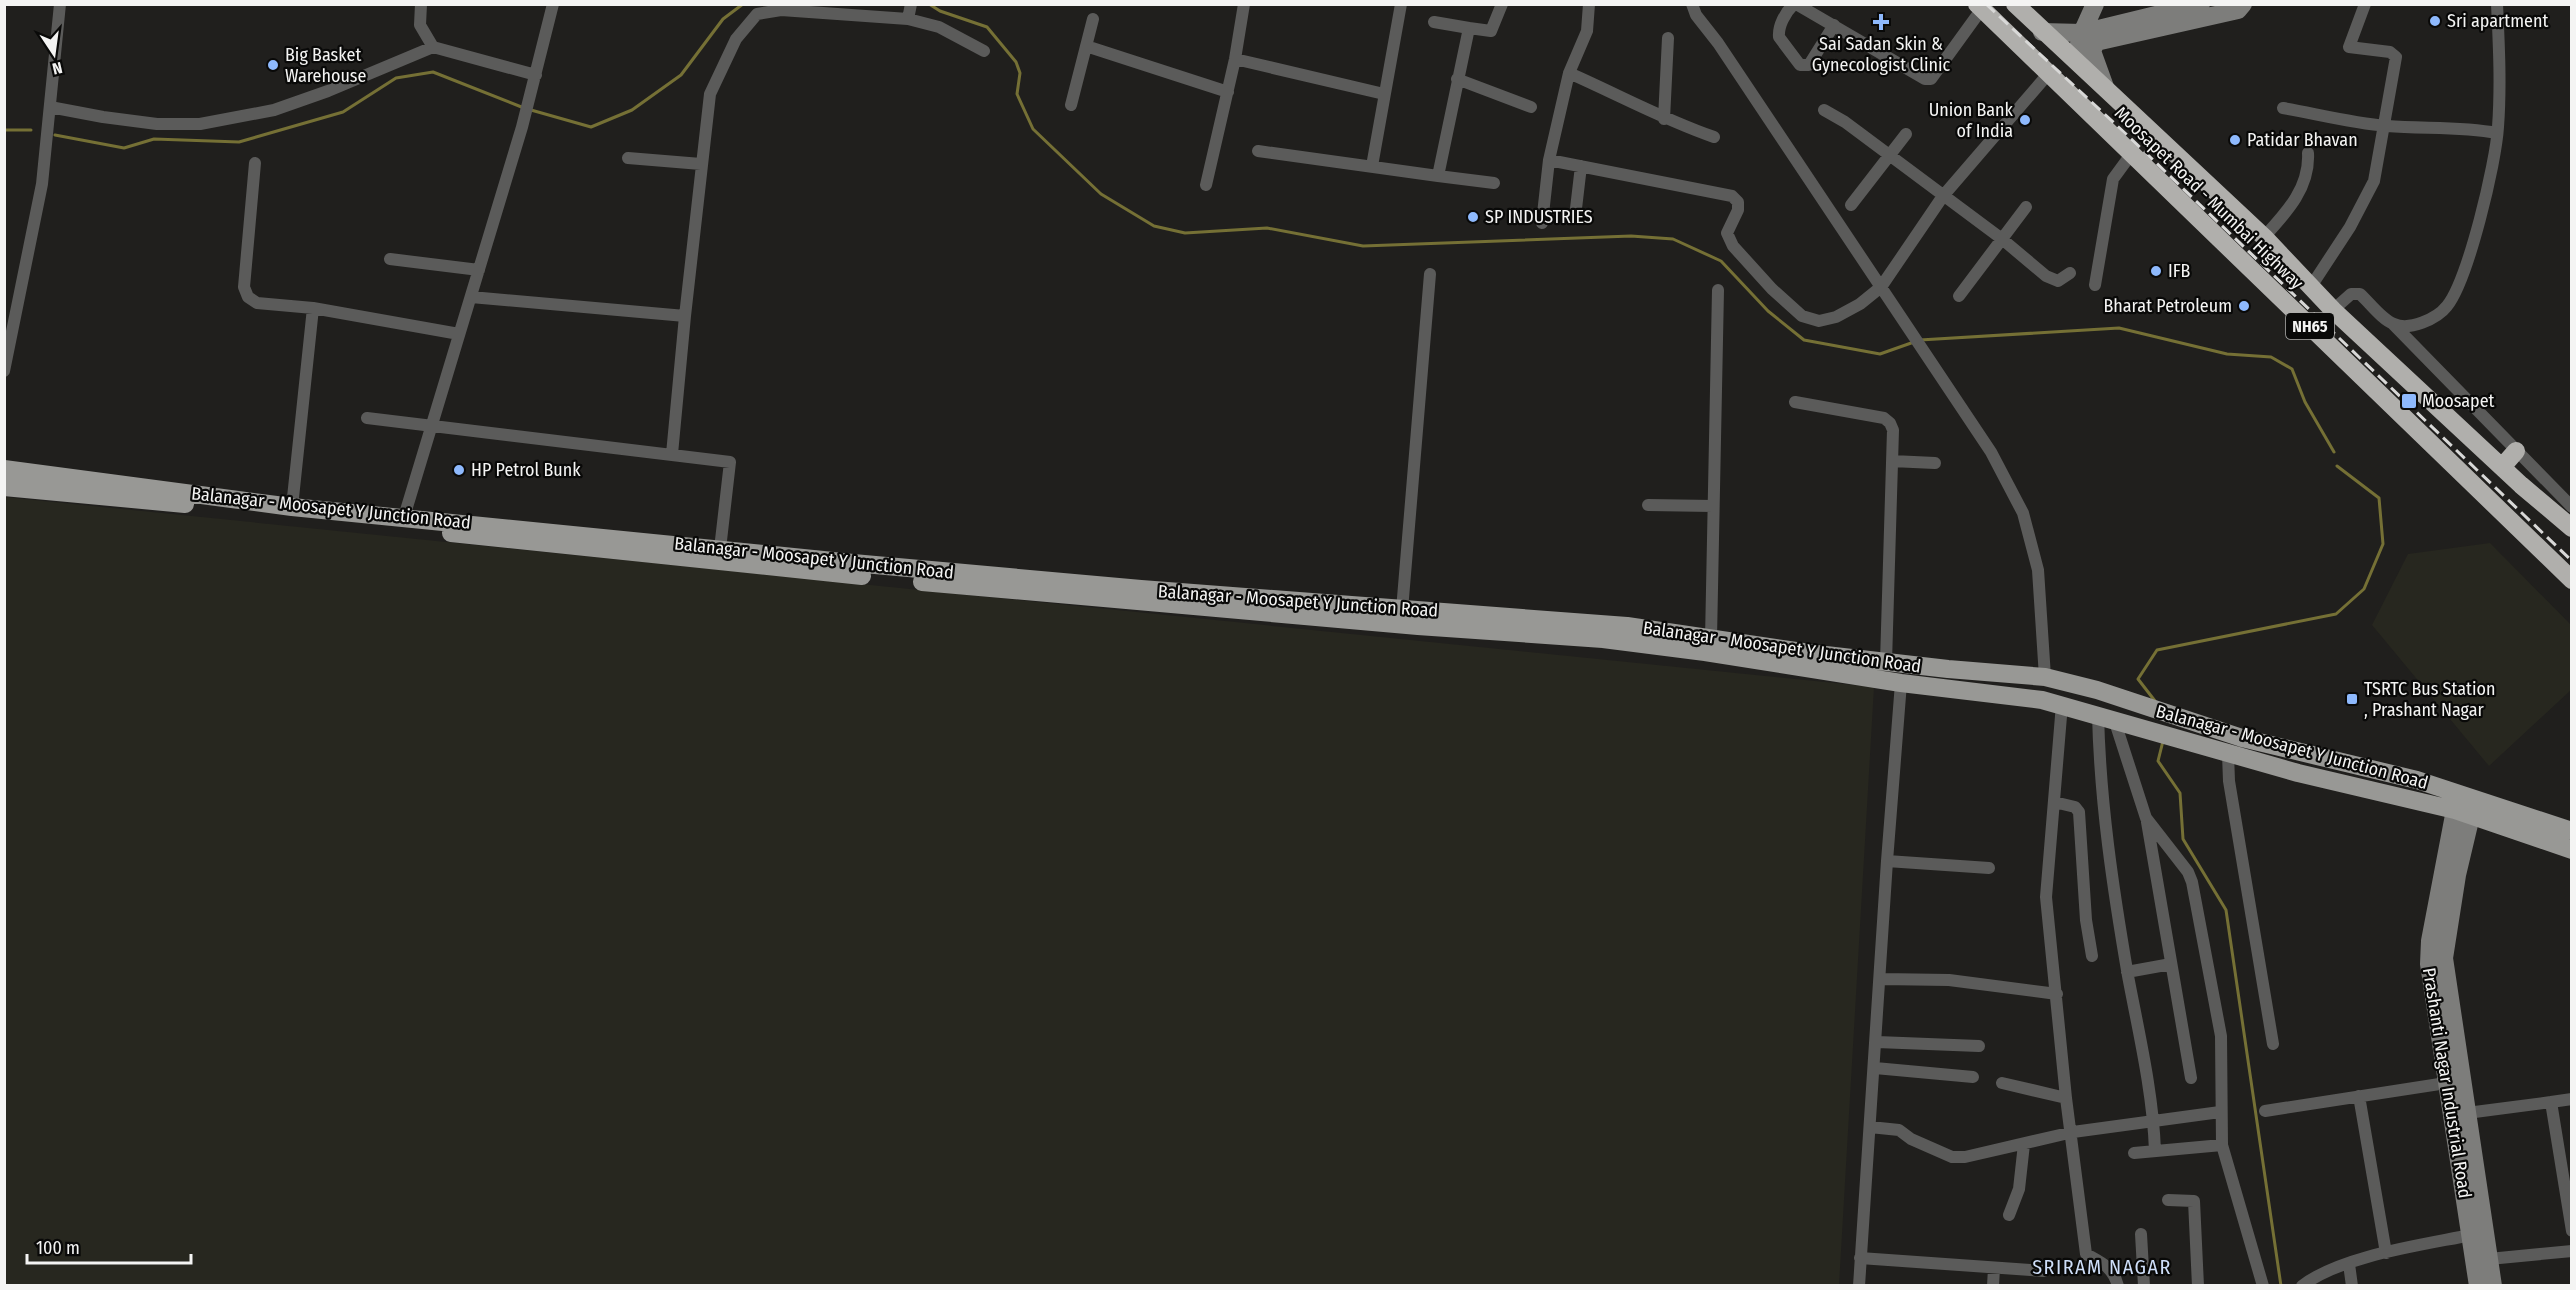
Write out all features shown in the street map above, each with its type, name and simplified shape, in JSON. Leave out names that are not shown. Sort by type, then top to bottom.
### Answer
[{"type":"highway","name":"NH65","points":[[2014,4],[2042,32],[2075,59]]},
{"type":"highway","name":"NH65","points":[[1979,7],[2049,73]]},
{"type":"highway","name":"Moosapet Road - Mumbai Highway","points":[[2075,59],[2264,237],[2333,310],[2571,528]]},
{"type":"highway","name":"Moosapet Road - Mumbai Highway","points":[[2049,73],[2571,579]]},
{"type":"highway","points":[[2130,150],[2145,137],[2144,124]]},
{"type":"highway","points":[[2146,168],[2147,157],[2151,152],[2168,145]]},
{"type":"highway","points":[[2502,467],[2516,451]]},
{"type":"main road","name":"Balanagar - Moosapet Y Junction Road","points":[[4,469],[292,507],[404,516],[1141,589],[1627,626],[1886,662],[2045,677],[2188,722],[2417,780],[2571,831]]},
{"type":"main road","points":[[4,487],[805,571],[1418,626],[1603,639],[1705,652],[1901,683],[1978,691],[2062,704],[2228,754],[2463,813],[2571,850]]},
{"type":"main road","points":[[1978,691],[1981,672]]},
{"type":"street","points":[[4,371],[42,184],[60,4]]},
{"type":"street","points":[[421,4],[420,25],[433,47]]},
{"type":"street","points":[[404,516],[522,128],[553,4]]},
{"type":"street","points":[[908,19],[911,4]]},
{"type":"street","points":[[1206,185],[1235,59],[1244,4]]},
{"type":"street","points":[[1372,166],[1401,4]]},
{"type":"street","points":[[1434,22],[1491,31],[1502,4]]},
{"type":"street","points":[[1542,223],[1550,160],[1569,73],[1587,31],[1589,4]]},
{"type":"street","points":[[1692,4],[1696,15],[1718,43],[1991,452],[2023,513],[2037,570],[2045,677]]},
{"type":"street","points":[[2075,59],[2081,22],[2096,4]]},
{"type":"street","points":[[2042,32],[2081,22],[2201,4]]},
{"type":"street","points":[[2105,87],[2092,51],[2096,42],[2238,10],[2243,4]]},
{"type":"street","points":[[2310,288],[2350,227],[2374,181],[2385,126],[2396,57],[2390,52],[2349,47],[2365,4]]},
{"type":"street","points":[[2393,324],[2409,326],[2421,323],[2446,308],[2461,279],[2484,202],[2497,133],[2500,66],[2497,4]]},
{"type":"street","points":[[1834,25],[1809,65],[1805,66],[1800,65],[1778,33],[1793,5],[1834,25],[1925,79],[1931,79],[1979,7]]},
{"type":"street","points":[[672,454],[710,94],[736,39],[756,14],[781,10],[908,19],[939,27],[984,51]]},
{"type":"street","points":[[1071,105],[1093,18]]},
{"type":"street","points":[[1438,176],[1469,28]]},
{"type":"street","points":[[1664,119],[1668,38]]},
{"type":"street","points":[[1086,46],[1228,92]]},
{"type":"street","points":[[50,106],[146,123],[200,124],[274,110],[433,47],[536,75]]},
{"type":"street","points":[[1235,59],[1384,94]]},
{"type":"street","points":[[1569,73],[1628,99],[1664,119],[1714,137]]},
{"type":"street","points":[[1550,160],[1732,196],[1738,202],[1738,210],[1729,225],[1728,238],[1772,289],[1802,316],[1819,321],[1836,317],[1860,304],[1881,286],[1943,196],[2049,73]]},
{"type":"street","points":[[1457,79],[1531,107]]},
{"type":"street","points":[[2283,108],[2385,126],[2447,130],[2470,128],[2497,133]]},
{"type":"street","points":[[1824,110],[2002,239],[2046,276],[2058,281],[2070,273]]},
{"type":"street","points":[[1851,205],[1906,134]]},
{"type":"street","points":[[2095,285],[2113,179],[2130,150]]},
{"type":"street","points":[[1258,151],[1494,183]]},
{"type":"street","points":[[2264,237],[2292,207],[2308,168],[2308,153]]},
{"type":"street","points":[[628,158],[701,164]]},
{"type":"street","points":[[255,163],[244,287],[248,297],[257,303],[313,308],[459,334]]},
{"type":"street","points":[[1575,217],[1581,166]]},
{"type":"street","points":[[1959,296],[2026,207]]},
{"type":"street","points":[[390,259],[479,270]]},
{"type":"street","points":[[1402,610],[1430,274]]},
{"type":"street","points":[[1711,639],[1718,290]]},
{"type":"street","points":[[2333,310],[2351,294],[2360,294],[2393,324],[2571,507]]},
{"type":"street","points":[[471,297],[685,316]]},
{"type":"street","points":[[292,507],[313,308]]},
{"type":"street","points":[[1795,402],[1884,418],[1893,430],[1886,662]]},
{"type":"street","points":[[367,418],[430,428],[730,462],[720,549]]},
{"type":"street","points":[[1892,461],[1935,463]]},
{"type":"street","points":[[1648,505],[1713,506]]},
{"type":"street","points":[[1859,1286],[1901,683]]},
{"type":"street","points":[[2062,704],[2046,897],[2066,1098],[2073,1132],[2086,1254],[2109,1267],[2115,1274],[2118,1286]]},
{"type":"street","points":[[2113,719],[2146,818],[2191,1078]]},
{"type":"street","points":[[2113,719],[2101,796],[2127,972],[2154,1119],[2155,1151]]},
{"type":"street","points":[[2228,754],[2229,781],[2273,1044]]},
{"type":"street","points":[[2054,802],[2075,807],[2079,812],[2086,920],[2092,956]]},
{"type":"street","name":"Prashanti Nagar Industrial Road","points":[[2463,813],[2430,941],[2429,964],[2478,1286]]},
{"type":"street","name":"Prashanti Nagar Industrial Road","points":[[2463,813],[2457,875],[2444,958],[2493,1286]]},
{"type":"street","points":[[2146,818],[2188,872],[2192,882],[2221,1036],[2222,1145],[2263,1286]]},
{"type":"street","points":[[1887,861],[1989,868]]},
{"type":"street","points":[[2127,972],[2171,964]]},
{"type":"street","points":[[1881,979],[1949,981],[2057,994]]},
{"type":"street","points":[[1877,1042],[1979,1046]]},
{"type":"street","points":[[1875,1068],[1973,1077]]},
{"type":"street","points":[[2002,1083],[2066,1098]]},
{"type":"street","points":[[2265,1111],[2446,1083]]},
{"type":"street","points":[[2359,1096],[2386,1253]]},
{"type":"street","points":[[2467,1113],[2571,1099]]},
{"type":"street","points":[[2552,1102],[2571,1231]]},
{"type":"street","points":[[1870,1127],[1899,1130],[1911,1139],[1952,1157],[1965,1157],[2073,1132],[2154,1119],[2220,1112]]},
{"type":"street","points":[[2009,1215],[2019,1189],[2024,1144]]},
{"type":"street","points":[[2134,1153],[2222,1145]]},
{"type":"street","points":[[2168,1200],[2194,1201],[2198,1286]]},
{"type":"street","points":[[2141,1234],[2144,1286]]},
{"type":"street","points":[[2302,1286],[2316,1275],[2349,1264],[2386,1253],[2470,1235]]},
{"type":"street","points":[[2489,1259],[2571,1251]]},
{"type":"street","points":[[1860,1258],[2044,1272]]},
{"type":"street","points":[[2349,1264],[2352,1286]]},
{"type":"street","points":[[1993,1286],[1994,1268]]},
{"type":"shaded area","points":[[4,497],[1874,687],[1839,1285],[5,1285]]},
{"type":"shaded area","points":[[2490,543],[2571,625],[2572,689],[2489,766],[2372,625],[2408,554]]},
{"type":"waterway","points":[[531,110],[591,127],[632,110],[681,75],[723,19],[743,4]]},
{"type":"waterway","points":[[929,4],[940,11],[987,27],[1016,62],[1020,73],[1017,94],[1033,129],[1101,194],[1154,226],[1185,233],[1267,228],[1363,246],[1631,236],[1673,239],[1721,261],[1768,311],[1804,340],[1880,354],[1914,342]]},
{"type":"waterway","points":[[55,135],[124,148],[154,139],[239,142],[343,112],[396,78],[433,72],[524,108]]},
{"type":"waterway","points":[[4,130],[31,130]]},
{"type":"waterway","points":[[1920,340],[2119,328],[2227,354],[2271,357],[2292,369],[2305,402],[2334,452]]},
{"type":"waterway","points":[[2155,701],[2138,679],[2157,650],[2336,614],[2364,589],[2383,544],[2379,498],[2337,466]]},
{"type":"waterway","points":[[2163,741],[2158,761],[2180,793],[2183,839],[2226,910],[2281,1286]]},
{"type":"railway","points":[[1986,4],[2126,134],[2572,561]]},
{"type":"place","name":"Sri apartment","points":[[2435,21]]},
{"type":"place","name":"Sai Sadan Skin & Gynecologist Clinic","points":[[1881,22]]},
{"type":"place","name":"Big Basket Warehouse","points":[[273,65]]},
{"type":"place","name":"Union Bank of India","points":[[2025,120]]},
{"type":"place","name":"Patidar Bhavan","points":[[2235,140]]},
{"type":"place","name":"SP INDUSTRIES","points":[[1473,217]]},
{"type":"place","name":"IFB","points":[[2156,271]]},
{"type":"place","name":"Bharat Petroleum","points":[[2244,306]]},
{"type":"place","name":"Moosapet","points":[[2409,401]]},
{"type":"place","name":"HP Petrol Bunk","points":[[459,470]]},
{"type":"place","name":"TSRTC Bus Station , Prashant Nagar","points":[[2352,699]]},
{"type":"district","name":"SRIRAM NAGAR","points":[[2102,1267]]}]
